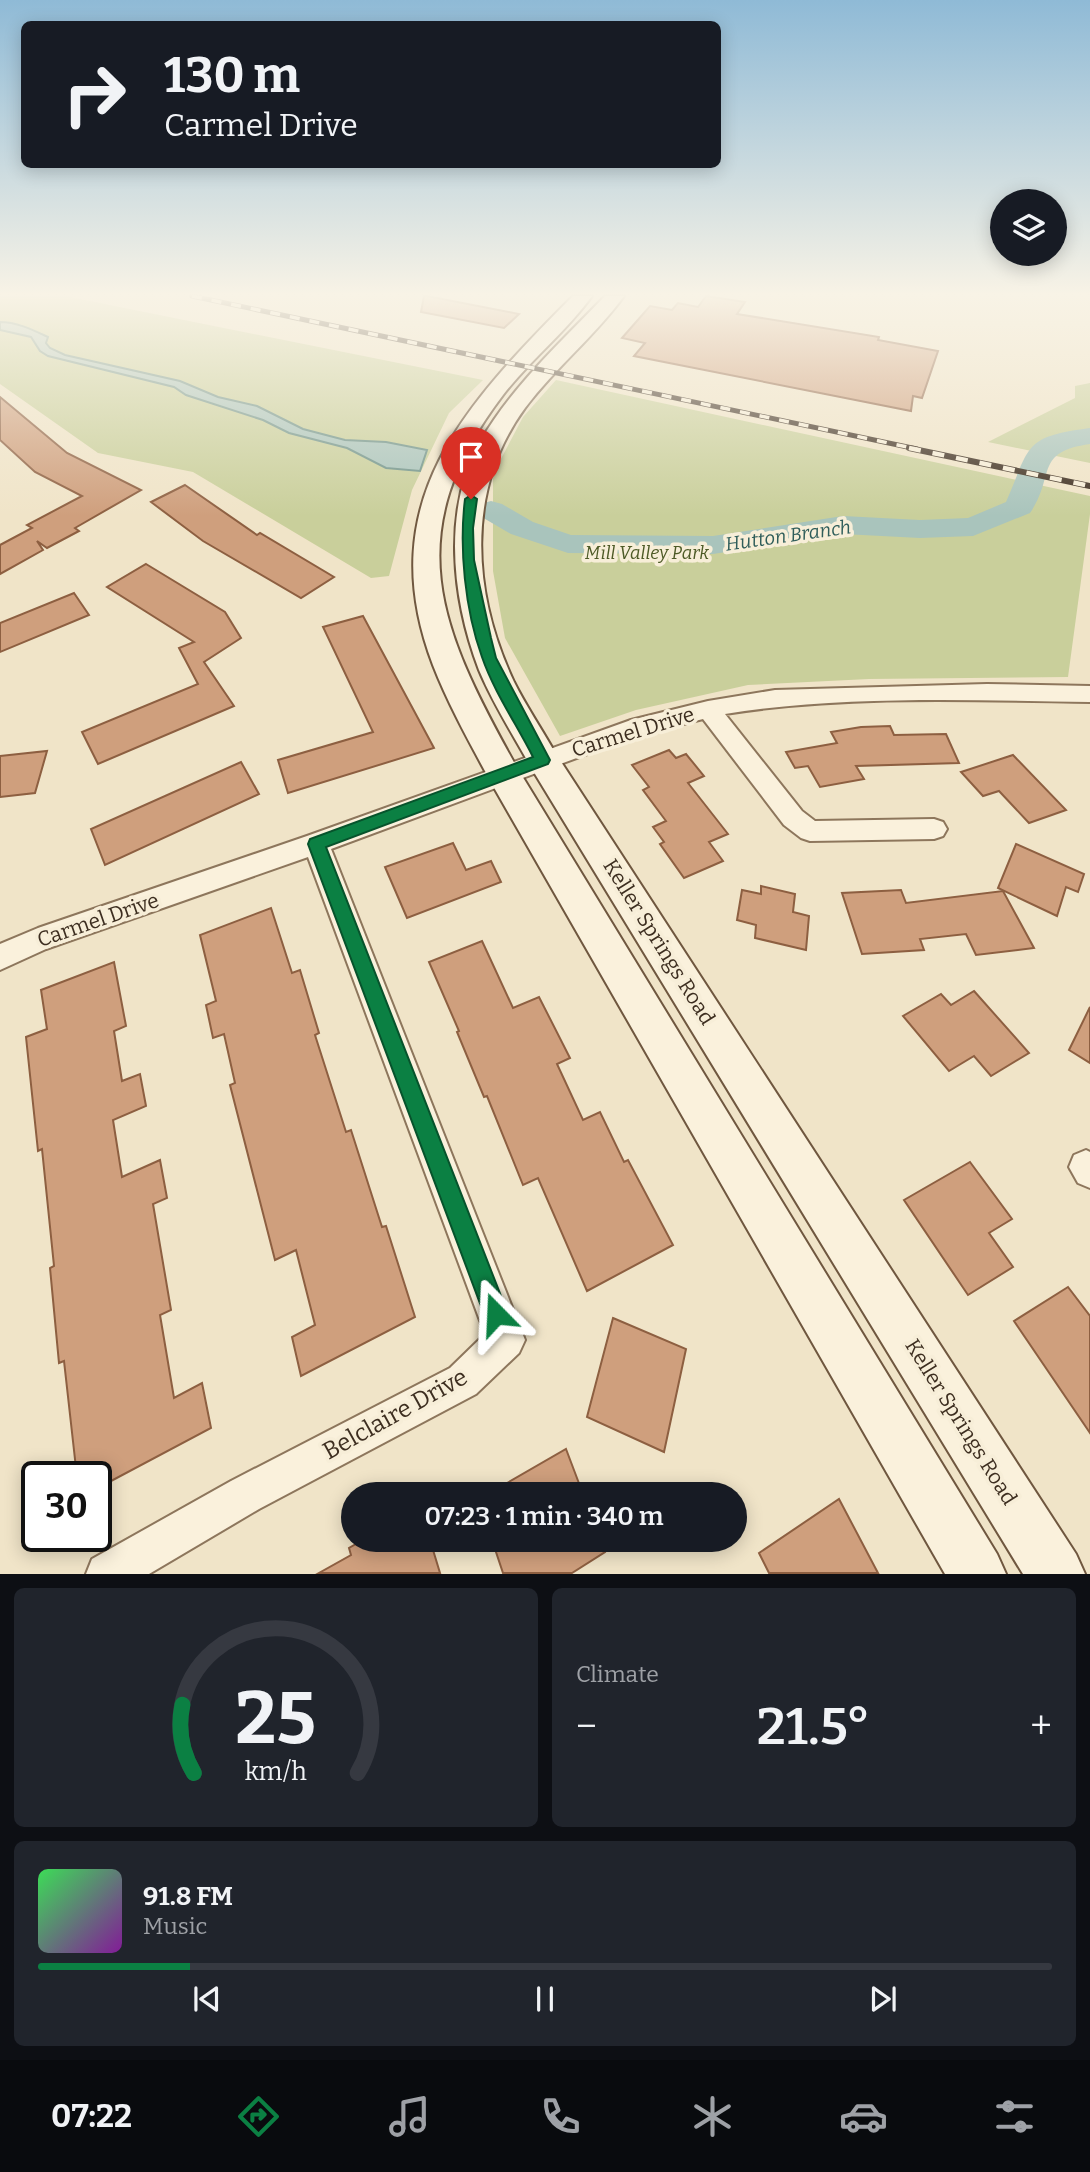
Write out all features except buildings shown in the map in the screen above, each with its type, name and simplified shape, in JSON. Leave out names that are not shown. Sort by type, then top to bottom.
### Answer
[{"type":"main road","name":"Keller Springs Road","points":[[511,369],[461,436],[438,481],[424,546],[425,583],[452,674],[523,768],[1056,1573]]},
{"type":"main road","name":"Keller Springs Road","points":[[544,369],[491,443],[473,484],[467,528],[471,578],[489,658],[523,768],[977,1573]]},
{"type":"main road","points":[[425,583],[471,578]]},
{"type":"street","name":"Carmel Drive","points":[[0,957],[38,940],[316,844],[631,729],[708,709],[775,698],[819,696],[987,692],[1090,694]]},
{"type":"street","points":[[708,709],[793,818],[810,831],[934,829]]},
{"type":"street","name":"Belclaire Drive","points":[[107,1573],[245,1495],[463,1381],[506,1340],[316,844]]},
{"type":"green space","points":[[0,369],[431,369],[483,380],[449,413],[412,490],[389,576],[371,578],[193,472],[98,453],[0,384]]},
{"type":"green space","name":"Mill Valley Park","points":[[556,380],[1090,496],[1090,514],[1068,677],[869,679],[748,685],[636,710],[560,736],[505,638],[493,571],[493,474],[523,417]]},
{"type":"green space","points":[[1090,383],[1090,463],[988,442],[1075,398],[1075,386]]},
{"type":"water","points":[[103,369],[129,369],[180,381],[218,397],[257,406],[303,429],[345,440],[386,442],[427,450],[420,471],[386,468],[347,448],[289,433],[263,420],[186,395],[174,387]]},
{"type":"waterway","name":"Hutton Branch","points":[[491,510],[522,528],[568,544],[713,545],[843,525],[920,529],[973,527],[1019,507],[1042,450],[1060,440],[1090,436]]},
{"type":"railway","points":[[540,369],[917,449]]},
{"type":"railway","points":[[909,448],[1090,486]]},
{"type":"route","points":[[471,499],[467,528],[468,560],[476,608],[489,658],[543,760],[316,844],[496,1314]]}]
